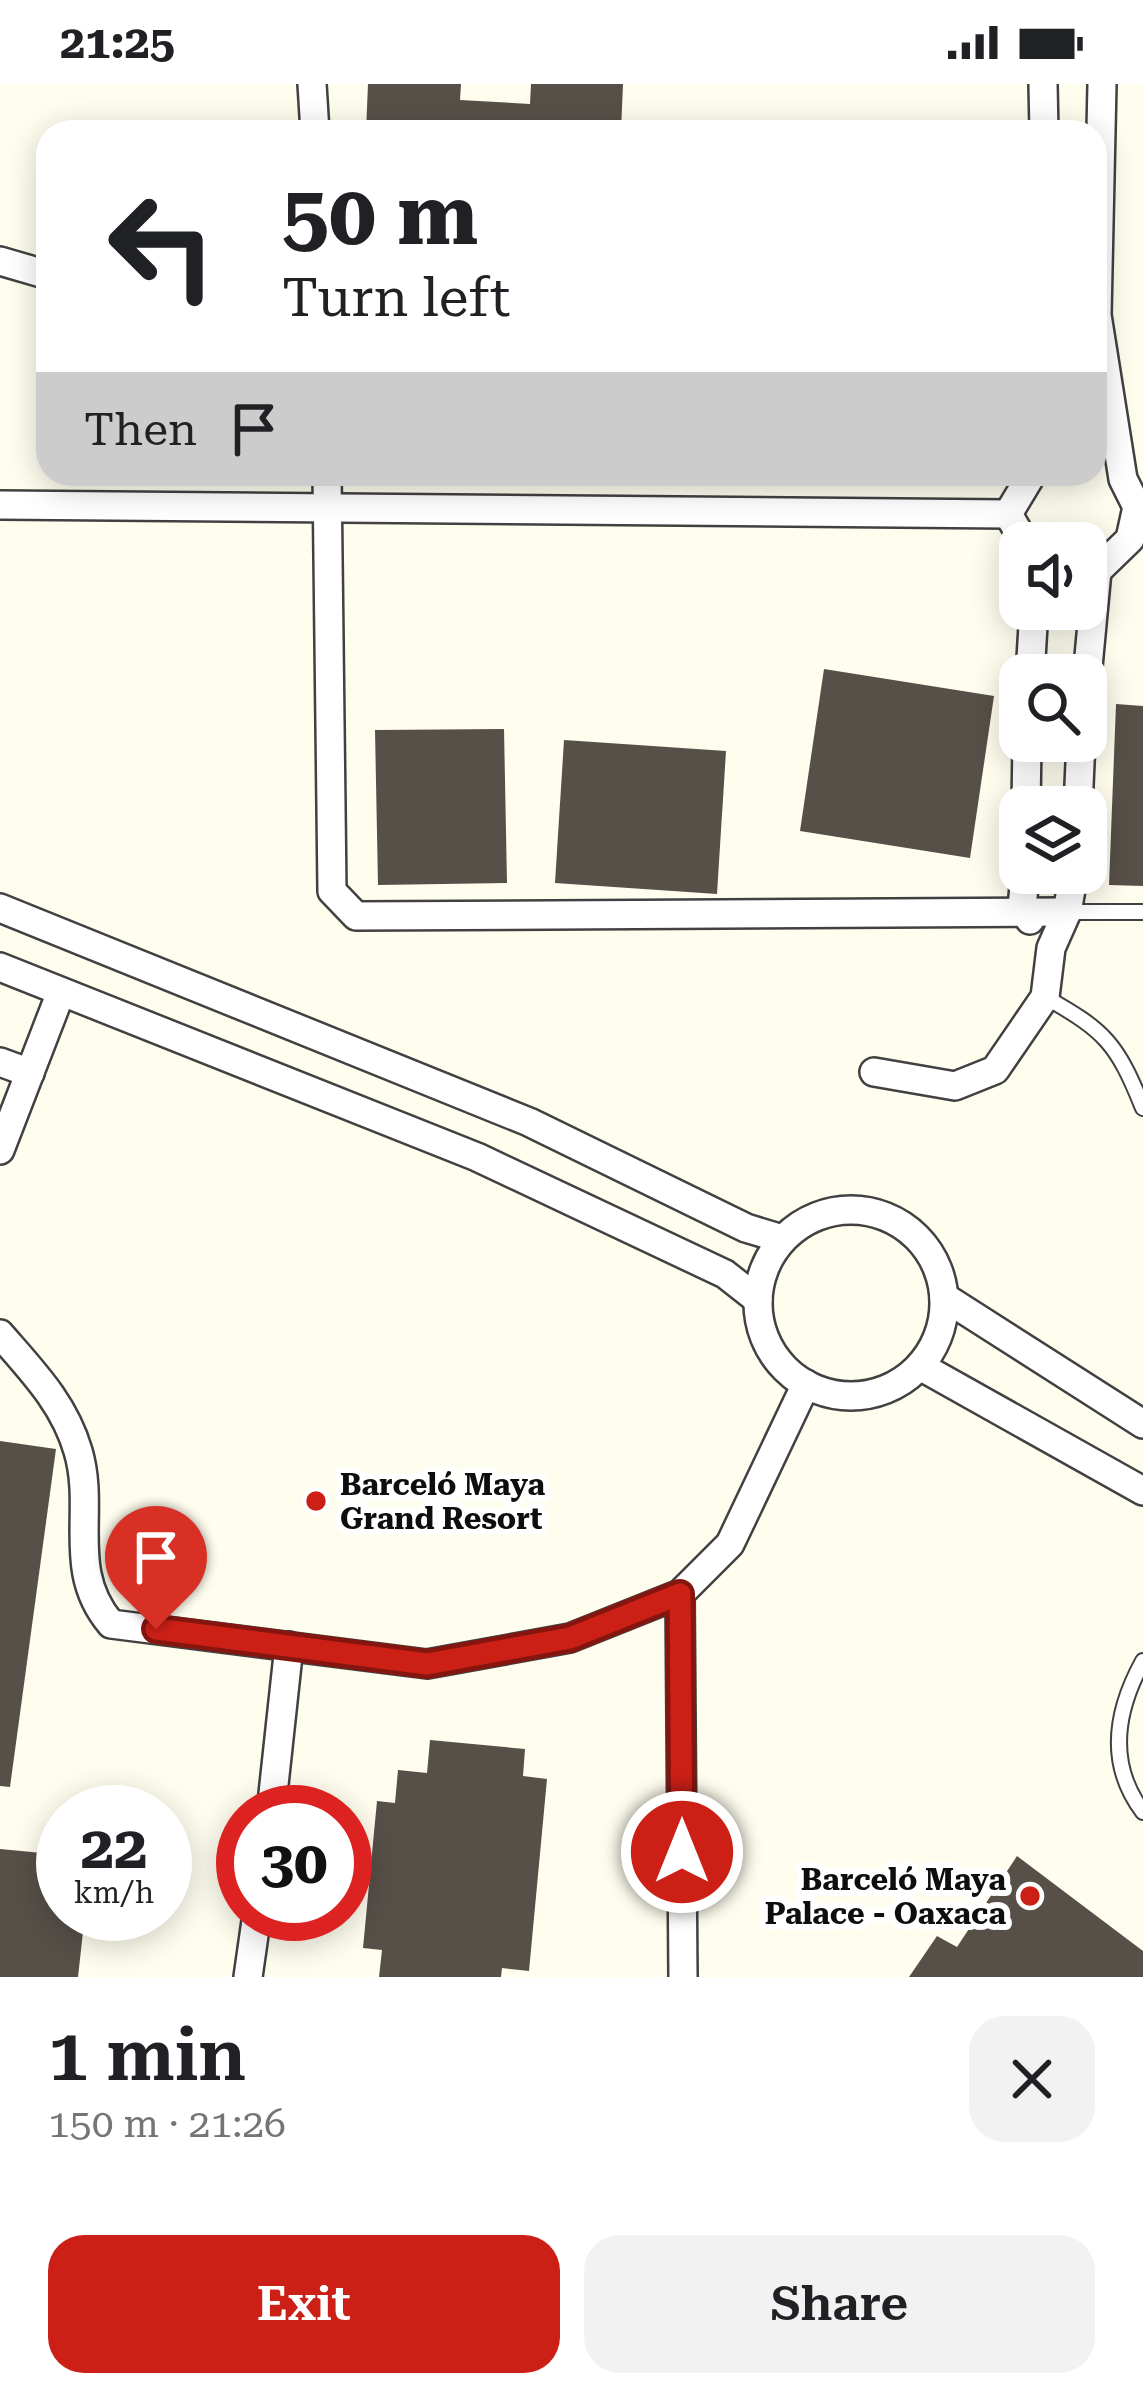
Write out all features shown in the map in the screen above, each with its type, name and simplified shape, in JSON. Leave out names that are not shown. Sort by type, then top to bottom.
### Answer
[{"type":"street","points":[[312,84],[314,120]]},
{"type":"street","points":[[1043,84],[1044,120]]},
{"type":"street","points":[[1101,120],[1102,84]]},
{"type":"street","points":[[0,261],[36,272]]},
{"type":"street","points":[[1107,378],[1123,479],[1140,507],[1130,539],[1107,558]]},
{"type":"street","points":[[1107,468],[1123,479]]},
{"type":"street","points":[[327,486],[332,891],[356,916],[1067,912]]},
{"type":"street","points":[[1008,514],[1025,486]]},
{"type":"street","points":[[0,505],[328,504],[1008,514]]},
{"type":"street","points":[[1008,514],[1013,522]]},
{"type":"street","points":[[1023,894],[1022,909],[1051,948]]},
{"type":"street","points":[[874,1072],[956,1086],[995,1070],[1045,997],[1051,948],[1070,894]]},
{"type":"street","points":[[0,908],[530,1122],[746,1228],[782,1239]]},
{"type":"street","points":[[27,920],[8,970],[477,1157],[724,1274],[758,1300]]},
{"type":"street","points":[[0,1150],[61,992]]},
{"type":"street","points":[[0,1063],[30,1073]]},
{"type":"street","points":[[836,1210],[867,1211],[896,1222],[920,1240],[937,1267],[944,1297],[939,1334],[920,1366],[896,1385],[866,1395],[836,1395],[806,1384],[770,1349],[758,1300],[770,1258],[782,1239],[807,1220],[836,1210]]},
{"type":"street","points":[[944,1297],[1143,1424]]},
{"type":"street","points":[[0,1334],[60,1404],[80,1456],[85,1565],[92,1602],[111,1624],[427,1664],[570,1638],[680,1594],[730,1544],[806,1384]]},
{"type":"street","points":[[920,1366],[1143,1491]]},
{"type":"street","points":[[680,1594],[683,1977]]},
{"type":"street","points":[[275,1785],[290,1646]]},
{"type":"street","points":[[248,1977],[253,1941]]},
{"type":"lane","points":[[1067,912],[1143,913]]},
{"type":"lane","points":[[1045,997],[1109,1038],[1143,1108]]},
{"type":"lane","points":[[1143,1660],[1124,1696],[1115,1735],[1132,1798],[1143,1812]]},
{"type":"building","points":[[368,84],[461,84],[460,100],[530,104],[531,84],[623,84],[622,120],[366,120]]},
{"type":"building","points":[[824,669],[994,696],[970,858],[800,831]]},
{"type":"building","points":[[1116,704],[1143,706],[1143,886],[1109,885]]},
{"type":"building","points":[[504,729],[507,883],[378,885],[375,730]]},
{"type":"building","points":[[564,740],[726,751],[717,894],[555,883]]},
{"type":"building","points":[[0,1441],[56,1449],[10,1787],[0,1786]]},
{"type":"building","points":[[430,1740],[525,1749],[523,1776],[547,1779],[529,1971],[502,1968],[501,1977],[379,1977],[382,1950],[363,1948],[364,1941],[372,1941],[377,1801],[395,1803],[398,1770],[427,1773]]},
{"type":"building","points":[[0,1849],[36,1852],[36,1941],[82,1941],[78,1977],[0,1977]]},
{"type":"building","name":"Barceló Maya Palace - Oaxaca","points":[[1017,1856],[1143,1951],[1143,1977],[909,1977],[937,1936],[957,1947]]},
{"type":"place","name":"Barceló Maya Grand Resort","points":[[316,1501]]},
{"type":"place","name":"Barceló Maya Palace - Oaxaca","points":[[1030,1896]]},
{"type":"route","points":[[156,1629],[427,1664],[570,1638],[680,1594],[682,1852]]}]
